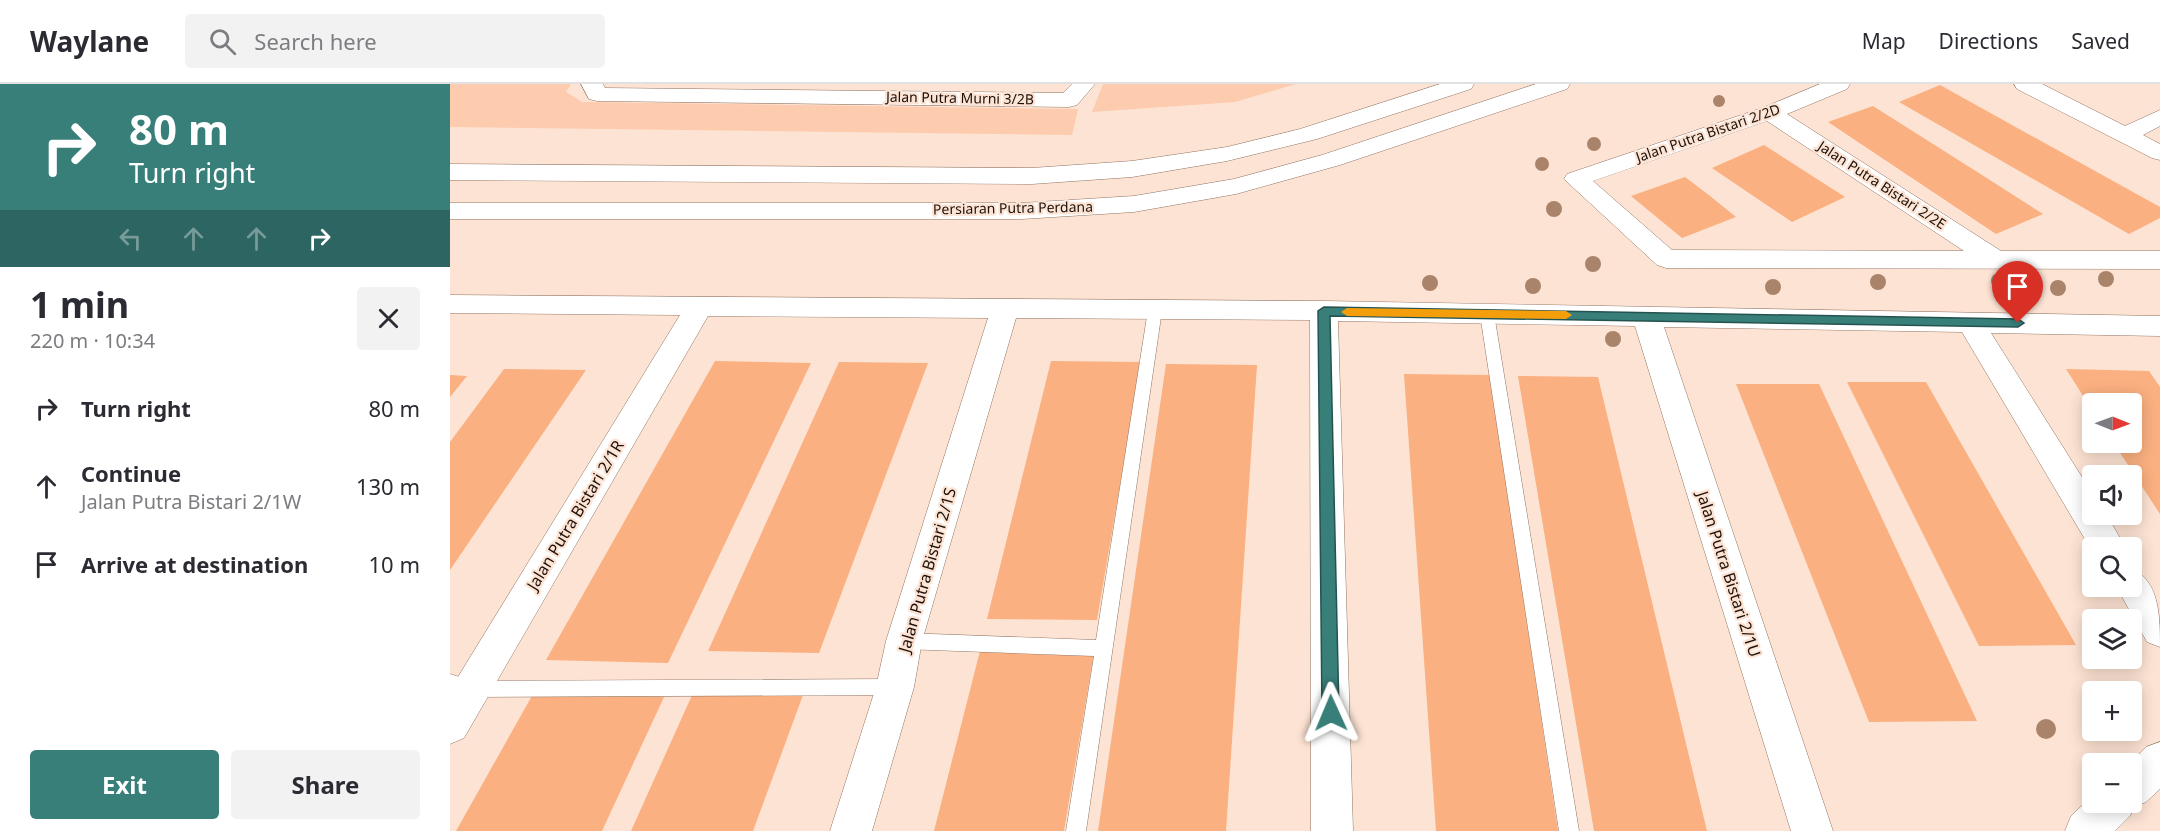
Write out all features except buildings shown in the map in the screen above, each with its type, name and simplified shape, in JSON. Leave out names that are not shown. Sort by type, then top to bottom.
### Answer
[{"type":"main road","name":"Persiaran Putra Perdana","points":[[450,172],[1032,176],[1132,169],[1227,154],[1308,135],[1463,84]]},
{"type":"main road","name":"Persiaran Putra Perdana","points":[[450,211],[1022,211],[1134,204],[1236,186],[1331,160],[1559,84]]},
{"type":"street","name":"Jalan Putra Murni 3/2B","points":[[592,84],[597,94],[833,90],[1069,100],[1084,84]]},
{"type":"street","name":"Jalan Putra Bistari 2/2D","points":[[1839,84],[1770,113],[1576,179],[1666,259],[1993,258]]},
{"type":"street","points":[[2025,84],[2160,153]]},
{"type":"street","name":"Jalan Putra Bistari 2/2E","points":[[1770,113],[1993,258]]},
{"type":"street","points":[[2126,135],[2160,117]]},
{"type":"street","points":[[1993,258],[2160,260]]},
{"type":"street","points":[[450,304],[1324,311],[2160,326]]},
{"type":"street","name":"Jalan Putra Bistari 2/1R","points":[[450,725],[461,686],[700,305]]},
{"type":"street","name":"Jalan Putra Bistari 2/1S","points":[[851,831],[895,687],[904,641],[1005,309]]},
{"type":"street","points":[[1324,311],[1332,831]]},
{"type":"street","name":"Jalan Putra Bistari 2/1U","points":[[1646,316],[1812,831]]},
{"type":"street","points":[[1970,322],[2102,537]]},
{"type":"street","points":[[2140,597],[2160,631]]},
{"type":"street","points":[[2142,778],[2160,761]]},
{"type":"street","points":[[2086,831],[2105,813]]},
{"type":"lane","points":[[1076,831],[1155,310]]},
{"type":"lane","points":[[1487,314],[1569,831]]},
{"type":"lane","points":[[904,641],[1104,648]]},
{"type":"lane","points":[[461,686],[895,687]]},
{"type":"shaded area","points":[[450,84],[571,84],[566,92],[582,102],[1078,109],[1072,135],[450,127]]},
{"type":"shaded area","points":[[1103,84],[1296,84],[1235,102],[1092,112]]},
{"type":"slow traffic","points":[[1347,312],[1566,315]]},
{"type":"route","points":[[1331,713],[1324,311],[2018,323]]}]
